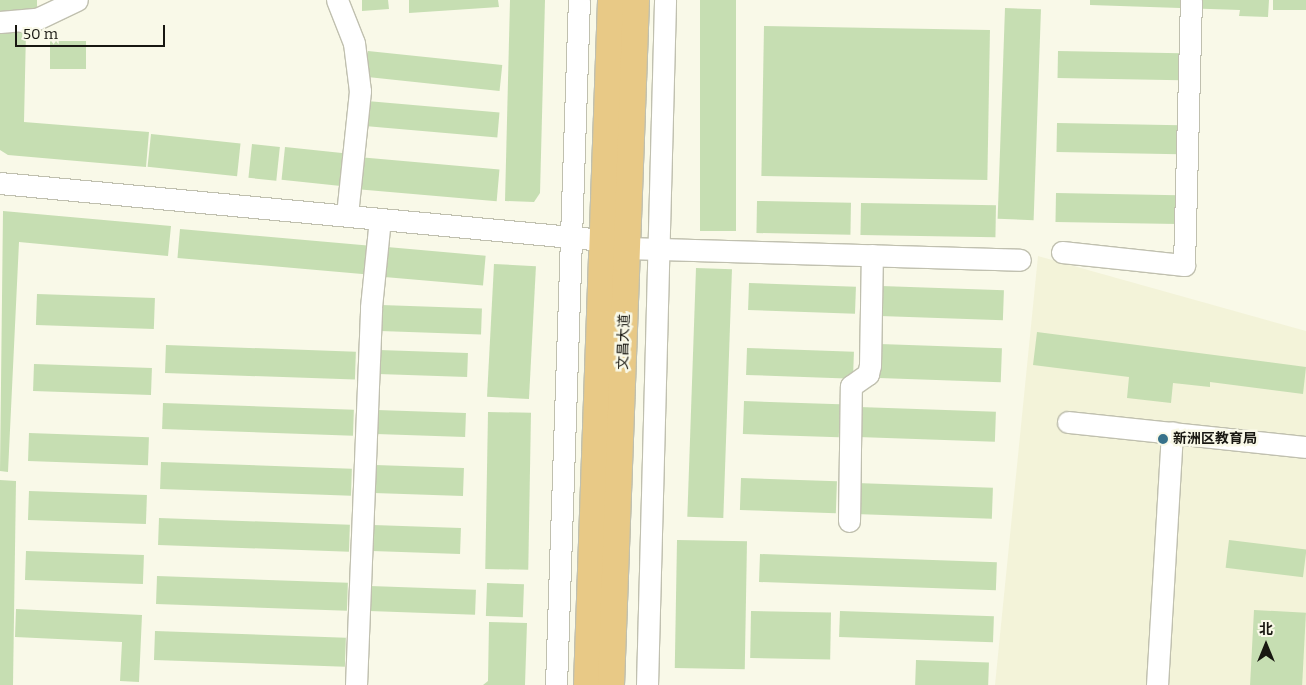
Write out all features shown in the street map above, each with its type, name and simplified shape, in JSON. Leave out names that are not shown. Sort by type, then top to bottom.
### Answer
[{"type":"main road","name":"文昌大道","points":[[611,685],[615,244],[612,0]]},
{"type":"main road","name":"文昌大道","points":[[588,685],[615,244],[636,0]]},
{"type":"street","points":[[0,22],[37,20],[77,0]]},
{"type":"street","points":[[337,0],[354,43],[360,90],[347,215]]},
{"type":"street","points":[[556,685],[580,0]]},
{"type":"street","points":[[647,685],[665,0]]},
{"type":"street","points":[[1062,252],[1184,265],[1191,0]]},
{"type":"street","points":[[0,184],[572,237],[658,249],[1020,260]]},
{"type":"street","points":[[356,685],[371,307],[380,219]]},
{"type":"street","points":[[849,521],[851,386],[868,374],[870,366],[872,255]]},
{"type":"street","points":[[1068,422],[1306,447]]},
{"type":"street","points":[[1157,685],[1172,432]]},
{"type":"shaded area","name":"新洲区教育局","points":[[1038,256],[1306,331],[1306,685],[995,685]]},
{"type":"building","points":[[0,0],[37,0],[37,12],[0,12]]},
{"type":"building","points":[[362,0],[388,0],[389,9],[362,11]]},
{"type":"building","points":[[409,0],[498,0],[499,7],[409,13]]},
{"type":"building","points":[[510,0],[545,0],[540,193],[534,202],[505,201]]},
{"type":"building","points":[[700,0],[736,0],[736,231],[700,231]]},
{"type":"building","points":[[1090,0],[1269,0],[1268,17],[1239,16],[1240,10],[1090,5]]},
{"type":"building","points":[[1273,0],[1306,0],[1306,10],[1273,10]]},
{"type":"building","points":[[1005,8],[1041,9],[1034,220],[998,219]]},
{"type":"building","points":[[764,26],[990,30],[987,180],[761,176]]},
{"type":"building","points":[[0,30],[26,31],[24,122],[149,132],[146,167],[8,155],[0,150]]},
{"type":"building","points":[[50,41],[86,41],[86,69],[50,69]]},
{"type":"building","points":[[368,51],[502,65],[500,91],[365,77]]},
{"type":"building","points":[[1058,51],[1181,53],[1181,80],[1058,78]]},
{"type":"building","points":[[367,101],[499,113],[497,137],[365,126]]},
{"type":"building","points":[[1057,123],[1180,125],[1179,154],[1056,152]]},
{"type":"building","points":[[151,134],[241,143],[237,176],[148,167]]},
{"type":"building","points":[[252,144],[280,147],[276,181],[248,178]]},
{"type":"building","points":[[285,147],[347,153],[343,186],[282,180]]},
{"type":"building","points":[[358,157],[499,169],[497,201],[355,189]]},
{"type":"building","points":[[1056,193],[1178,195],[1177,224],[1055,222]]},
{"type":"building","points":[[757,201],[851,203],[850,235],[756,233]]},
{"type":"building","points":[[861,203],[996,205],[995,237],[860,235]]},
{"type":"building","points":[[3,211],[171,226],[168,256],[19,242],[8,472],[0,471]]},
{"type":"building","points":[[180,229],[370,246],[368,275],[177,258]]},
{"type":"building","points":[[387,247],[486,256],[483,286],[384,277]]},
{"type":"building","points":[[494,264],[536,266],[529,399],[487,397]]},
{"type":"building","points":[[696,268],[732,269],[723,518],[687,517]]},
{"type":"building","points":[[749,283],[856,287],[855,314],[748,310]]},
{"type":"building","points":[[881,286],[1004,290],[1003,320],[880,316]]},
{"type":"building","points":[[37,294],[155,298],[154,329],[36,325]]},
{"type":"building","points":[[381,305],[482,309],[481,335],[380,331]]},
{"type":"building","points":[[1037,332],[1306,367],[1303,394],[1210,382],[1210,387],[1173,383],[1171,403],[1127,398],[1129,377],[1033,365]]},
{"type":"building","points":[[880,344],[1002,348],[1001,382],[879,378]]},
{"type":"building","points":[[166,345],[356,352],[355,380],[165,373]]},
{"type":"building","points":[[747,348],[854,352],[853,379],[746,375]]},
{"type":"building","points":[[379,350],[468,353],[467,377],[378,374]]},
{"type":"building","points":[[34,364],[152,368],[151,395],[33,391]]},
{"type":"building","points":[[744,401],[840,404],[839,437],[743,434]]},
{"type":"building","points":[[163,403],[354,410],[353,436],[162,429]]},
{"type":"building","points":[[859,407],[996,412],[995,442],[858,437]]},
{"type":"building","points":[[377,410],[466,413],[465,437],[376,434]]},
{"type":"building","points":[[488,412],[531,413],[528,570],[485,569]]},
{"type":"building","points":[[29,433],[149,437],[148,465],[28,461]]},
{"type":"building","points":[[161,462],[352,469],[351,496],[160,489]]},
{"type":"building","points":[[375,465],[464,468],[463,496],[374,493]]},
{"type":"building","points":[[741,478],[837,481],[836,513],[740,510]]},
{"type":"building","points":[[0,480],[16,481],[13,685],[0,685]]},
{"type":"building","points":[[856,483],[993,488],[992,519],[855,514]]},
{"type":"building","points":[[29,491],[147,495],[146,524],[28,520]]},
{"type":"building","points":[[159,518],[350,525],[349,552],[158,545]]},
{"type":"building","points":[[373,525],[461,528],[460,554],[372,551]]},
{"type":"building","points":[[677,540],[747,541],[745,669],[675,668]]},
{"type":"building","points":[[1229,540],[1306,549],[1303,577],[1226,568]]},
{"type":"building","points":[[26,551],[144,555],[143,584],[25,580]]},
{"type":"building","points":[[760,554],[997,562],[996,590],[759,582]]},
{"type":"building","points":[[157,576],[348,583],[347,611],[156,604]]},
{"type":"building","points":[[487,583],[524,584],[523,617],[486,616]]},
{"type":"building","points":[[370,586],[476,590],[475,615],[369,611]]},
{"type":"building","points":[[16,609],[142,615],[139,682],[120,681],[122,642],[15,637]]},
{"type":"building","points":[[1254,610],[1306,613],[1302,685],[1250,685]]},
{"type":"building","points":[[751,611],[831,612],[830,659],[750,658]]},
{"type":"building","points":[[840,611],[994,616],[993,642],[839,637]]},
{"type":"building","points":[[489,622],[527,623],[525,685],[483,685],[488,681]]},
{"type":"building","points":[[155,631],[346,638],[345,667],[154,660]]},
{"type":"building","points":[[916,660],[989,663],[988,685],[915,685]]},
{"type":"place","name":"新洲区教育局","points":[[1163,439]]}]
